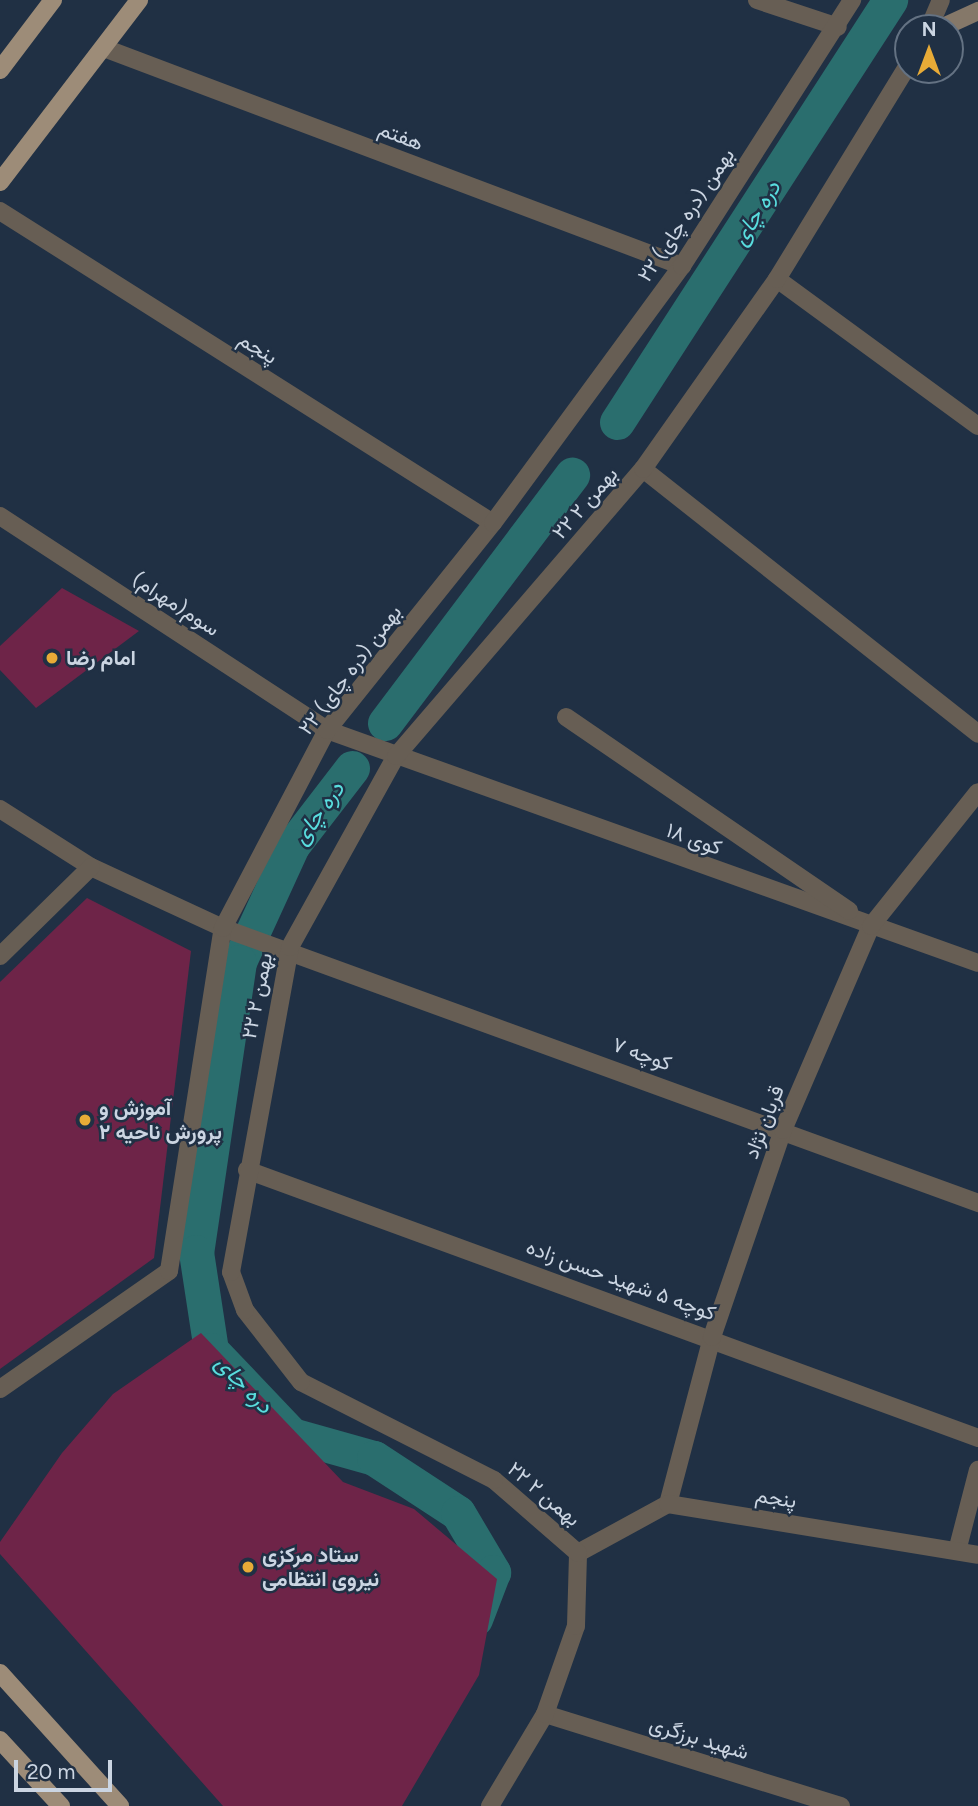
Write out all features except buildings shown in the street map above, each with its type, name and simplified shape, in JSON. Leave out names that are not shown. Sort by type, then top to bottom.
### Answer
[{"type":"main road","points":[[0,70],[53,0]]},
{"type":"main road","points":[[0,182],[139,0]]},
{"type":"main road","points":[[0,1674],[120,1806]]},
{"type":"main road","points":[[0,1740],[61,1806]]},
{"type":"street","points":[[757,0],[838,27]]},
{"type":"street","name":"۲۲ بهمن (دره چای)","points":[[0,1389],[169,1271],[223,928],[327,730],[493,523],[682,266],[838,27],[852,0]]},
{"type":"street","name":"هفتم","points":[[104,48],[682,266]]},
{"type":"street","name":"۲۲ بهمن ۲","points":[[490,1806],[545,1714],[576,1626],[578,1553],[494,1480],[301,1382],[245,1310],[231,1272],[247,1170],[289,947],[396,756],[643,469],[777,279],[896,84]]},
{"type":"street","name":"پنجم","points":[[0,211],[493,523]]},
{"type":"street","points":[[777,279],[978,426]]},
{"type":"street","points":[[643,469],[978,734]]},
{"type":"street","name":"سوم(مهرام)","points":[[0,516],[327,730],[396,756]]},
{"type":"street","points":[[566,718],[871,926]]},
{"type":"street","name":"کوی ۱۸","points":[[396,756],[978,963]]},
{"type":"street","name":"قربان نژاد","points":[[668,1504],[712,1337],[783,1130],[871,926],[978,792]]},
{"type":"street","name":"کوچه ۷","points":[[0,808],[92,867],[223,928],[289,947],[978,1203]]},
{"type":"street","points":[[0,824],[19,821]]},
{"type":"street","points":[[0,956],[92,867]]},
{"type":"street","name":"کوچه ۵ شهید حسن زاده","points":[[247,1170],[712,1337],[978,1438]]},
{"type":"street","points":[[957,1551],[978,1470]]},
{"type":"street","points":[[578,1553],[668,1504]]},
{"type":"street","name":"پنجم","points":[[668,1504],[978,1555]]},
{"type":"street","name":"شهید برزگری","points":[[545,1714],[814,1802],[841,1806]]},
{"type":"waterway","name":"دره چای","points":[[617,422],[890,0]]},
{"type":"waterway","name":"دره چای","points":[[385,723],[572,475]]},
{"type":"waterway","name":"دره چای","points":[[352,768],[292,846],[239,962],[196,1252],[211,1350],[292,1435],[374,1458],[458,1513],[493,1572],[475,1619]]},
{"type":"place","name":"امام رضا","points":[[52,658]]},
{"type":"place","name":"آموزش و پرورش ناحیه ۲","points":[[85,1120]]},
{"type":"place","name":"ستاد مرکزی نیروی انتظامی","points":[[248,1567]]}]
